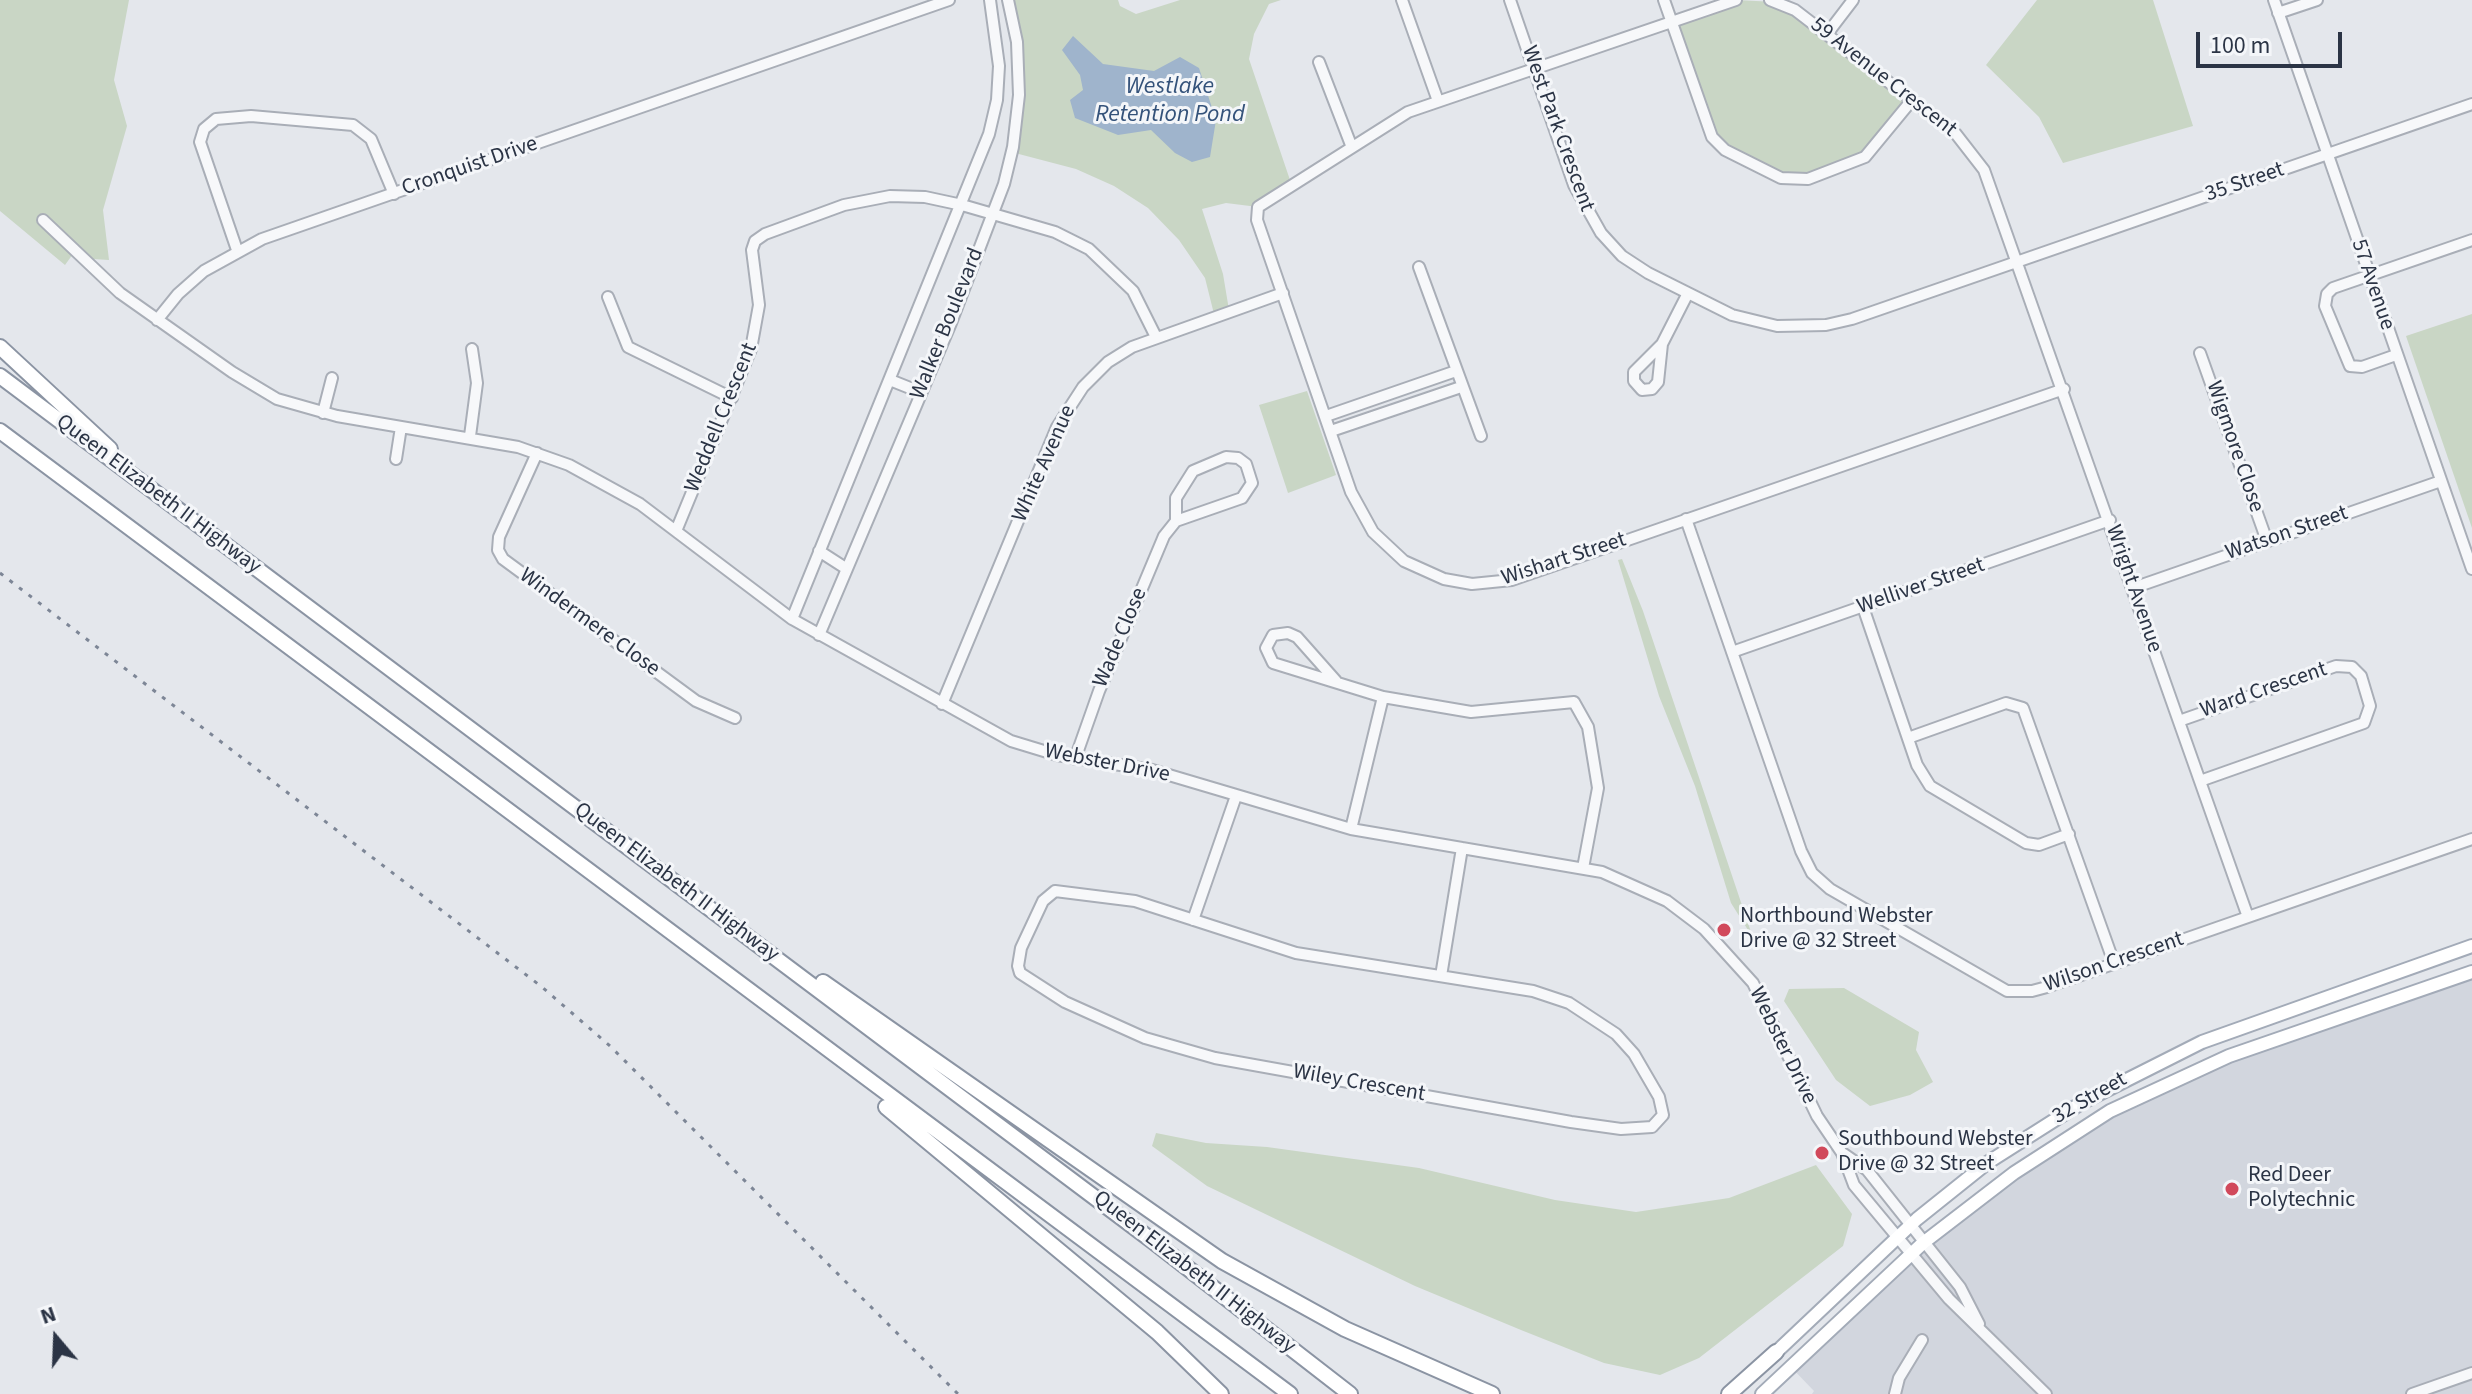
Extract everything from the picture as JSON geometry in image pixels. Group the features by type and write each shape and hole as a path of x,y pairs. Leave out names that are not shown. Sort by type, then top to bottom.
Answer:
{"highway":[{"path":"0,347 169,504"},
{"name":"Queen Elizabeth II Highway","path":"0,376 1154,1242 1350,1394"},
{"name":"Queen Elizabeth II Highway","path":"0,431 747,992 1290,1394"},
{"path":"699,900 772,944 1222,1261 1345,1329 1492,1394"},
{"path":"747,992 1147,1323 1221,1394"},
{"path":"1729,1394 1776,1352"},
{"path":"1453,1377 1508,1394"}],"main road":[{"name":"32 Street","path":"1738,1394 1776,1352 1895,1237 2019,1141 2160,1061 2245,1025 2472,946"},
{"name":"32 Street","path":"1762,1394 1923,1243 2064,1139 2150,1090 2258,1045 2437,985 2472,970"}],"street":[{"name":"Cronquist Drive","path":"157,320 191,282 237,250 949,0"},
{"name":"Walker Boulevard","path":"792,619 985,146 997,100 999,49 990,0"},
{"name":"Walker Boulevard","path":"819,635 993,214 1011,158 1018,108 1017,42 1008,0"},
{"path":"1402,0 1438,101 1736,0"},
{"name":"West Park Crescent","path":"1510,0 1588,216 1630,262 1688,293 1752,322 1810,327 1852,319 2019,261"},
{"path":"1664,0 1712,137 1725,150 1781,178 1808,179 1860,160 1874,149 1912,100"},
{"name":"59 Avenue Crescent","path":"1770,0 1795,10 1956,134 1977,159 1994,191 2019,261"},
{"path":"1827,34 1853,0"},
{"name":"57 Avenue","path":"2274,0 2472,569"},
{"path":"2278,13 2317,0"},
{"path":"1319,62 1351,145"},
{"name":"Wishart Street","path":"1438,101 1396,118 1351,145 1258,207 1257,220 1355,501 1373,532 1404,561 1444,579 1472,584 1512,580 2064,389"},
{"name":"35 Street","path":"2019,261 2472,104"},
{"path":"237,250 200,142 204,129 216,119 251,116 353,125 371,139 394,194"},
{"name":"Weddell Crescent","path":"676,531 756,333 759,297 752,250 758,238 871,199 913,195 962,205 1055,232 1100,257 1138,298 1156,337"},
{"path":"43,220 120,293 157,320"},
{"path":"2396,355 2362,367 2350,366 2325,306 2329,291 2472,240"},
{"name":"Wright Avenue","path":"2019,261 2248,917"},
{"path":"1419,267 1481,436"},
{"name":"White Avenue","path":"942,704 1065,412 1083,387 1108,362 1156,337 1283,293"},
{"path":"1662,344 1688,293"},
{"path":"608,297 628,347 732,398"},
{"name":"Webster Drive","path":"157,320 277,399 323,413 470,436 537,453 618,489 792,619 1011,741 1075,759 1152,770 1351,829 1583,868 1626,880 1667,901 1704,929 1753,983 1817,1116 1842,1153 1854,1185 1909,1255 2046,1394"},
{"path":"470,436 477,383 472,349"},
{"name":"Wigmore Close","path":"2200,353 2267,541"},
{"path":"1326,416 1456,371"},
{"path":"323,413 332,378"},
{"path":"890,380 920,392"},
{"path":"1331,431 1461,387"},
{"path":"396,459 401,427"},
{"name":"Windermere Close","path":"537,453 499,537 498,550 503,559 696,701 735,718"},
{"name":"Wade Close","path":"1075,759 1093,704 1158,548 1176,521 1176,498 1193,471 1226,457 1238,458 1246,464 1252,483 1242,498 1176,521"},
{"name":"Watson Street","path":"2133,588 2441,481"},
{"name":"Wilson Crescent","path":"1686,519 1804,858 1823,884 2007,991 2039,990 2472,839"},
{"name":"Welliver Street","path":"1732,652 2110,520"},
{"path":"819,551 847,569"},
{"path":"1863,607 1924,778 1944,797 2026,843 2039,845 2069,834"},
{"path":"1336,681 1297,637 1288,633 1273,635 1266,648 1273,663 1383,697 1471,712 1574,702 1588,727 1598,788 1583,868"},
{"name":"Ward Crescent","path":"2179,721 2336,666 2352,667 2361,676 2370,706 2364,723 2200,781"},
{"path":"1351,829 1383,697"},
{"path":"1908,738 2006,703 2019,705 2027,716 2114,963"},
{"path":"1193,920 1236,796"},
{"path":"1441,976 1462,848"},
{"name":"Wiley Crescent","path":"1055,891 1125,899 1193,920 1296,953 1533,991 1594,1017 1634,1054 1662,1106 1659,1122 1652,1127 1621,1129 1571,1122 1166,1046 1097,1019 1027,980 1018,966 1021,948 1043,901 1055,891"},
{"name":"Webster Drive","path":"1842,1153 1867,1170 1960,1287 1982,1331"},
{"path":"1895,1394 1899,1378 1922,1340"},
{"path":"2412,1394 2472,1373"}],"shaded area":[{"name":"Red Deer Polytechnic","path":"2472,972 2472,1394 1812,1394 1814,1391 1789,1365 1971,1205 2150,1090"}],"green space":[{"path":"0,0 129,0 114,80 127,126 103,210 109,260 93,259 78,247 65,265 0,211"},
{"path":"1010,0 1118,0 1120,6 1136,14 1180,0 1281,0 1269,4 1254,34 1249,59 1291,183 1258,207 1226,203 1202,209 1223,274 1229,310 1214,314 1205,278 1179,240 1148,208 1114,186 1076,169 1015,153 1023,98 1022,49"},
{"path":"1736,0 1776,2 1912,100 1860,160 1789,181 1719,145 1671,21"},
{"path":"2037,0 2153,0 2193,126 2063,163 2039,117 1986,65"},
{"path":"2472,314 2472,528 2406,336"},
{"path":"1307,391 1336,475 1288,493 1259,405"},
{"path":"1622,559 1643,611 1753,938 1731,903 1695,786 1659,696 1618,560"},
{"path":"1844,988 1919,1032 1916,1050 1933,1082 1910,1095 1870,1106 1836,1080 1784,1001 1789,989"},
{"path":"1156,1133 1206,1143 1267,1147 1419,1168 1555,1200 1636,1212 1729,1198 1816,1165 1852,1214 1843,1246 1699,1358 1660,1375 1604,1363 1415,1286 1207,1186 1152,1146"}],"water":[{"name":"Westlake Retention Pond","path":"1073,36 1103,64 1154,71 1180,57 1199,68 1216,120 1210,157 1192,162 1175,153 1151,130 1118,135 1075,118 1070,100 1083,90 1080,75 1062,50"}],"railway":[{"path":"0,573 542,987 610,1046 958,1394"}],"place":[{"name":"Northbound Webster Drive @ 32 Street","path":"1724,930"},
{"name":"Southbound Webster Drive @ 32 Street","path":"1822,1153"},
{"name":"Red Deer Polytechnic","path":"2232,1189"}]}
